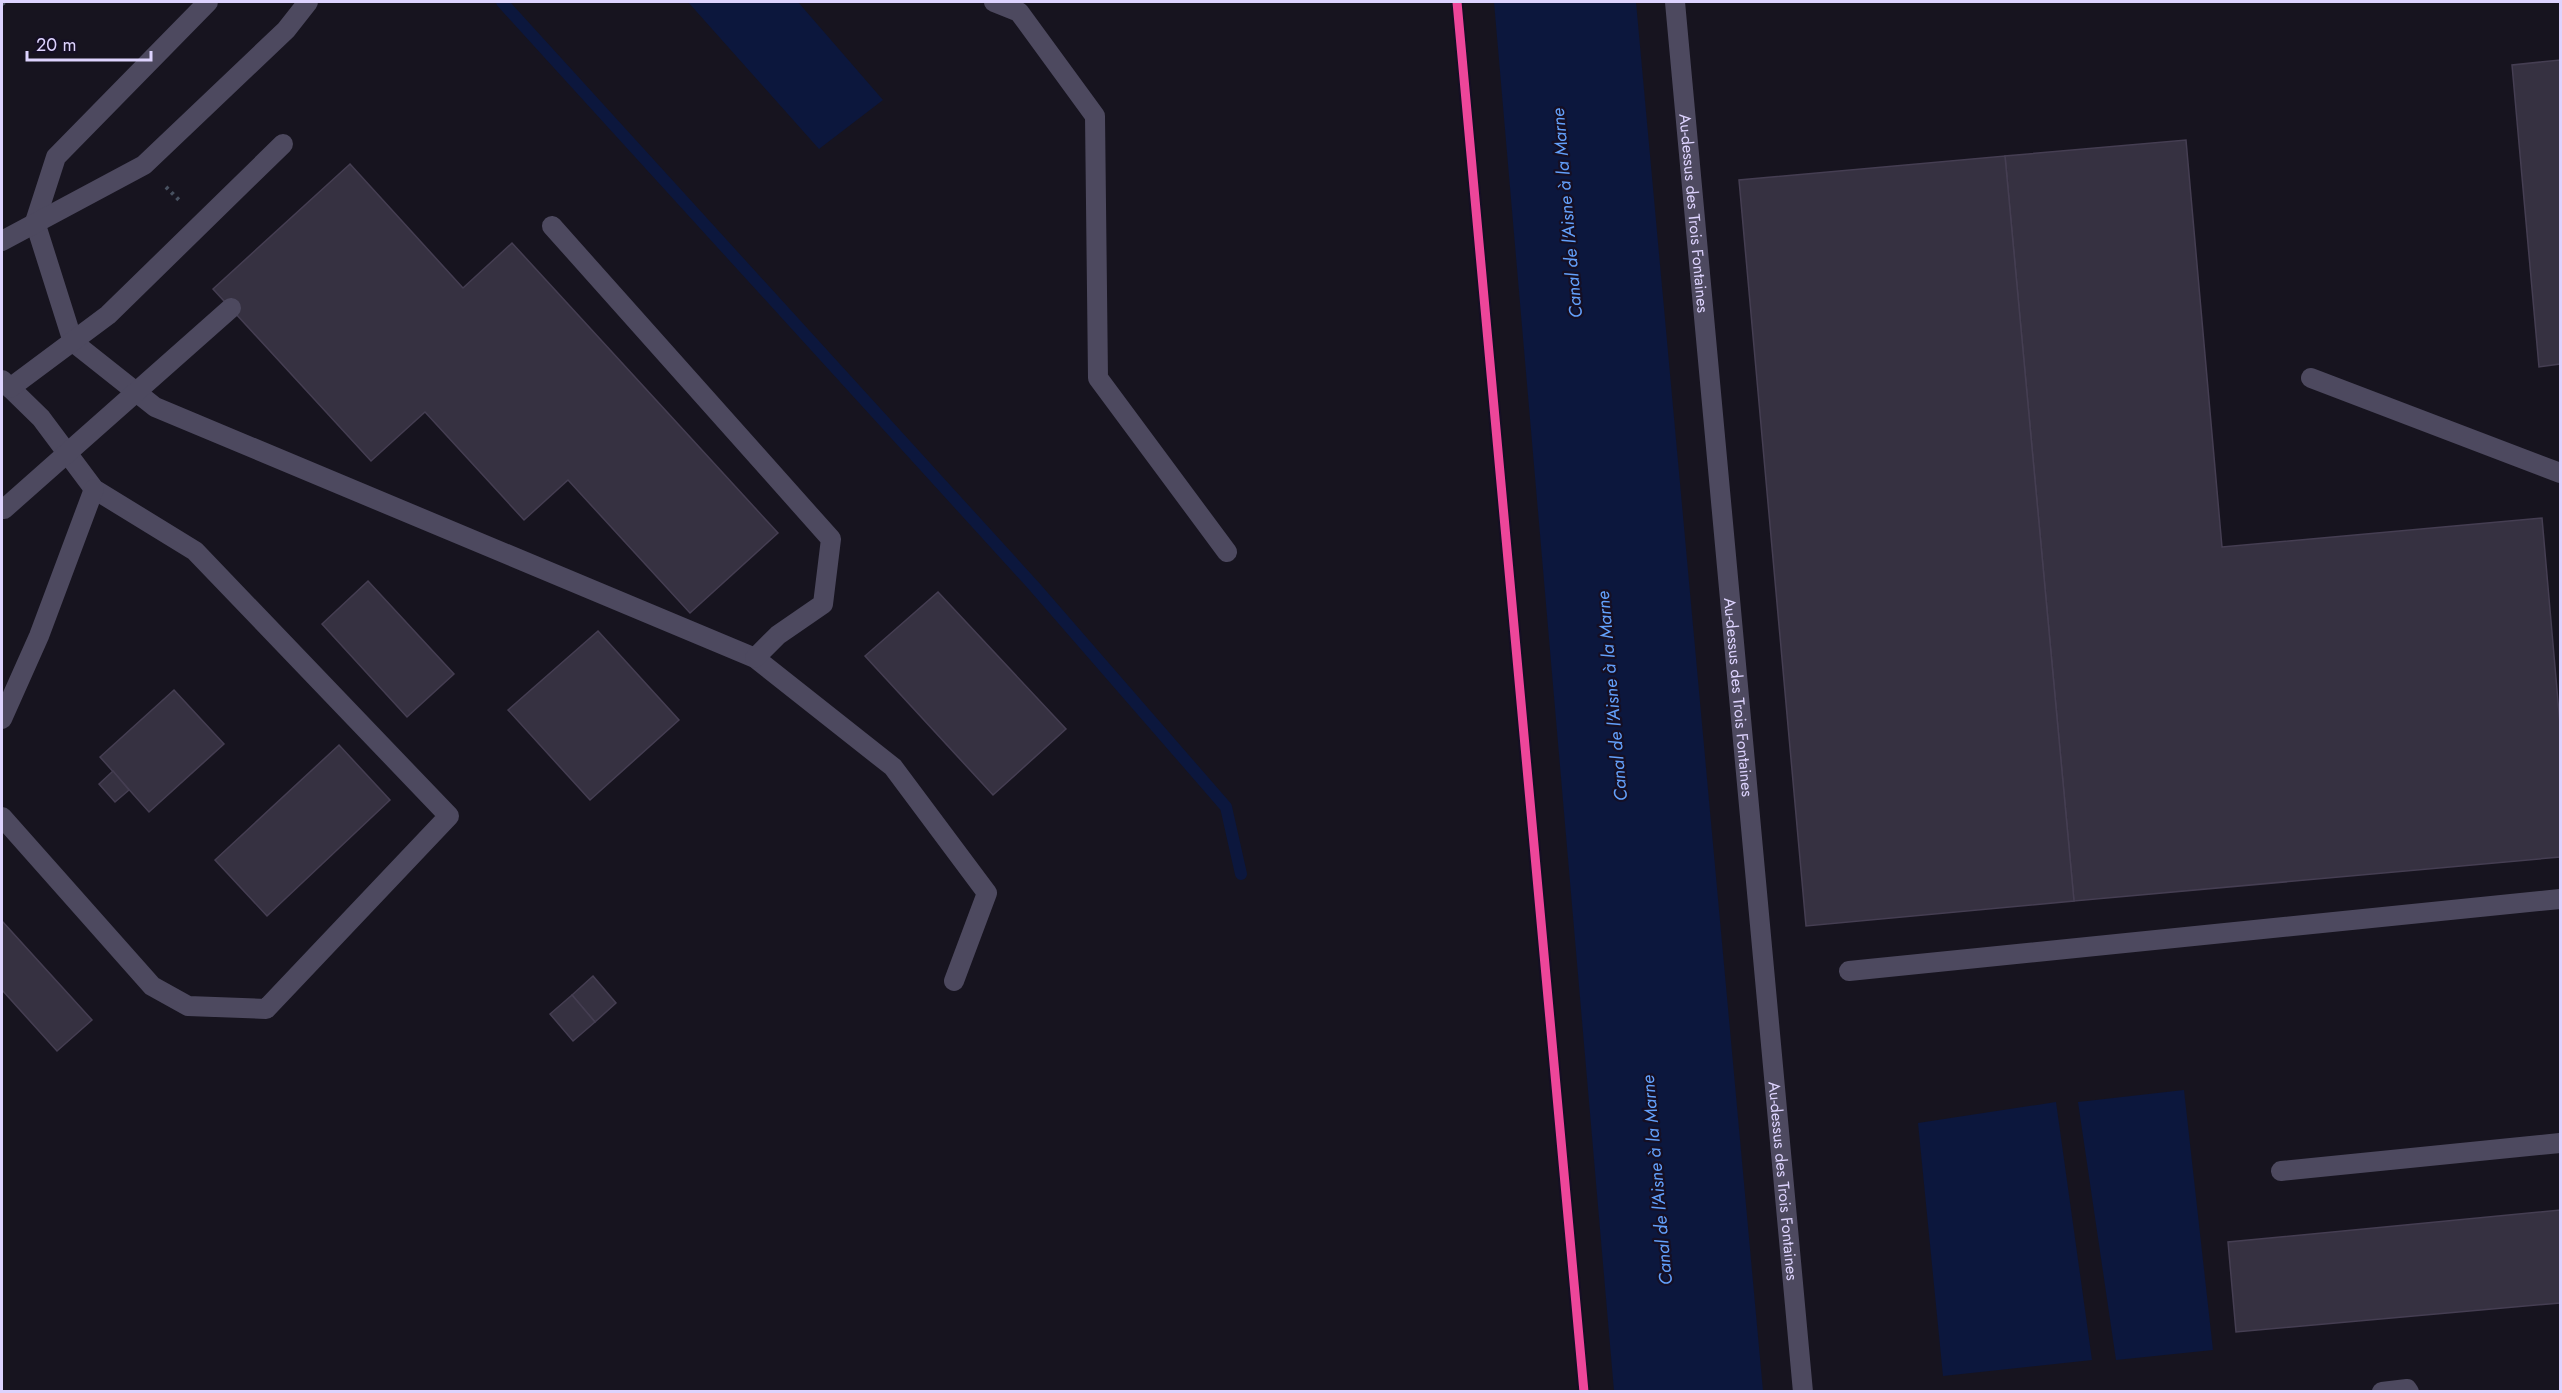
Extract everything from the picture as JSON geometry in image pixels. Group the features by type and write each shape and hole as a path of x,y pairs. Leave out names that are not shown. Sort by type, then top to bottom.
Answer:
{"lane":[{"path":"208,2 56,157 35,222 73,342 155,407 755,658 893,767 987,893 954,981"},
{"path":"2,242 35,222 144,165 286,30 308,2"},
{"path":"994,2 1019,12 1095,116 1098,378 1227,552"},
{"name":"Au-dessus des Trois Fontaines","path":"1675,2 1803,1392"},
{"path":"2,817 152,986 188,1006 267,1009 449,816 195,551 94,489 41,418 6,384 73,342 108,315 283,144"},
{"path":"552,226 831,539 823,604 778,635 755,658"},
{"path":"3,510 231,308"},
{"path":"2311,378 2560,473"},
{"path":"2,719 39,636 94,489"},
{"path":"1849,971 2560,898"},
{"path":"2281,1171 2560,1143"},
{"path":"2382,1392 2407,1389 2409,1392"}],"water":[{"path":"688,2 798,2 883,100 819,149"},
{"name":"Canal de l'Aisne à la Marne","path":"1494,2 1636,2 1763,1391 1614,1391"},
{"path":"2184,1090 2213,1350 2116,1360 2078,1102"},
{"path":"2056,1102 2092,1360 1943,1376 1918,1123"}],"building":[{"path":"2560,60 2560,364 2539,367 2512,65"},
{"path":"2186,140 2222,547 2542,518 2560,724 2560,857 2074,901 2005,156"},
{"path":"2005,156 2074,901 1806,926 1739,180"},
{"path":"350,164 463,288 512,243 778,533 690,613 568,480 524,520 425,412 371,461 213,289"},
{"path":"368,581 454,674 407,717 322,624"},
{"path":"938,592 1066,729 993,795 865,656"},
{"path":"598,631 679,720 590,800 508,710"},
{"path":"174,690 224,744 149,812 100,757"},
{"path":"339,745 390,800 267,916 215,860"},
{"path":"113,771 129,790 115,802 99,784"},
{"path":"2,921 92,1020 57,1051 2,990"},
{"path":"593,976 616,1003 595,1022 572,995"},
{"path":"572,995 595,1022 573,1041 550,1014"},
{"path":"2560,1210 2560,1303 2236,1332 2228,1242"}],"waterway":[{"path":"502,2 1033,585 1226,807 1241,874"}],"cycle path":[{"path":"1457,2 1584,1392"}]}
